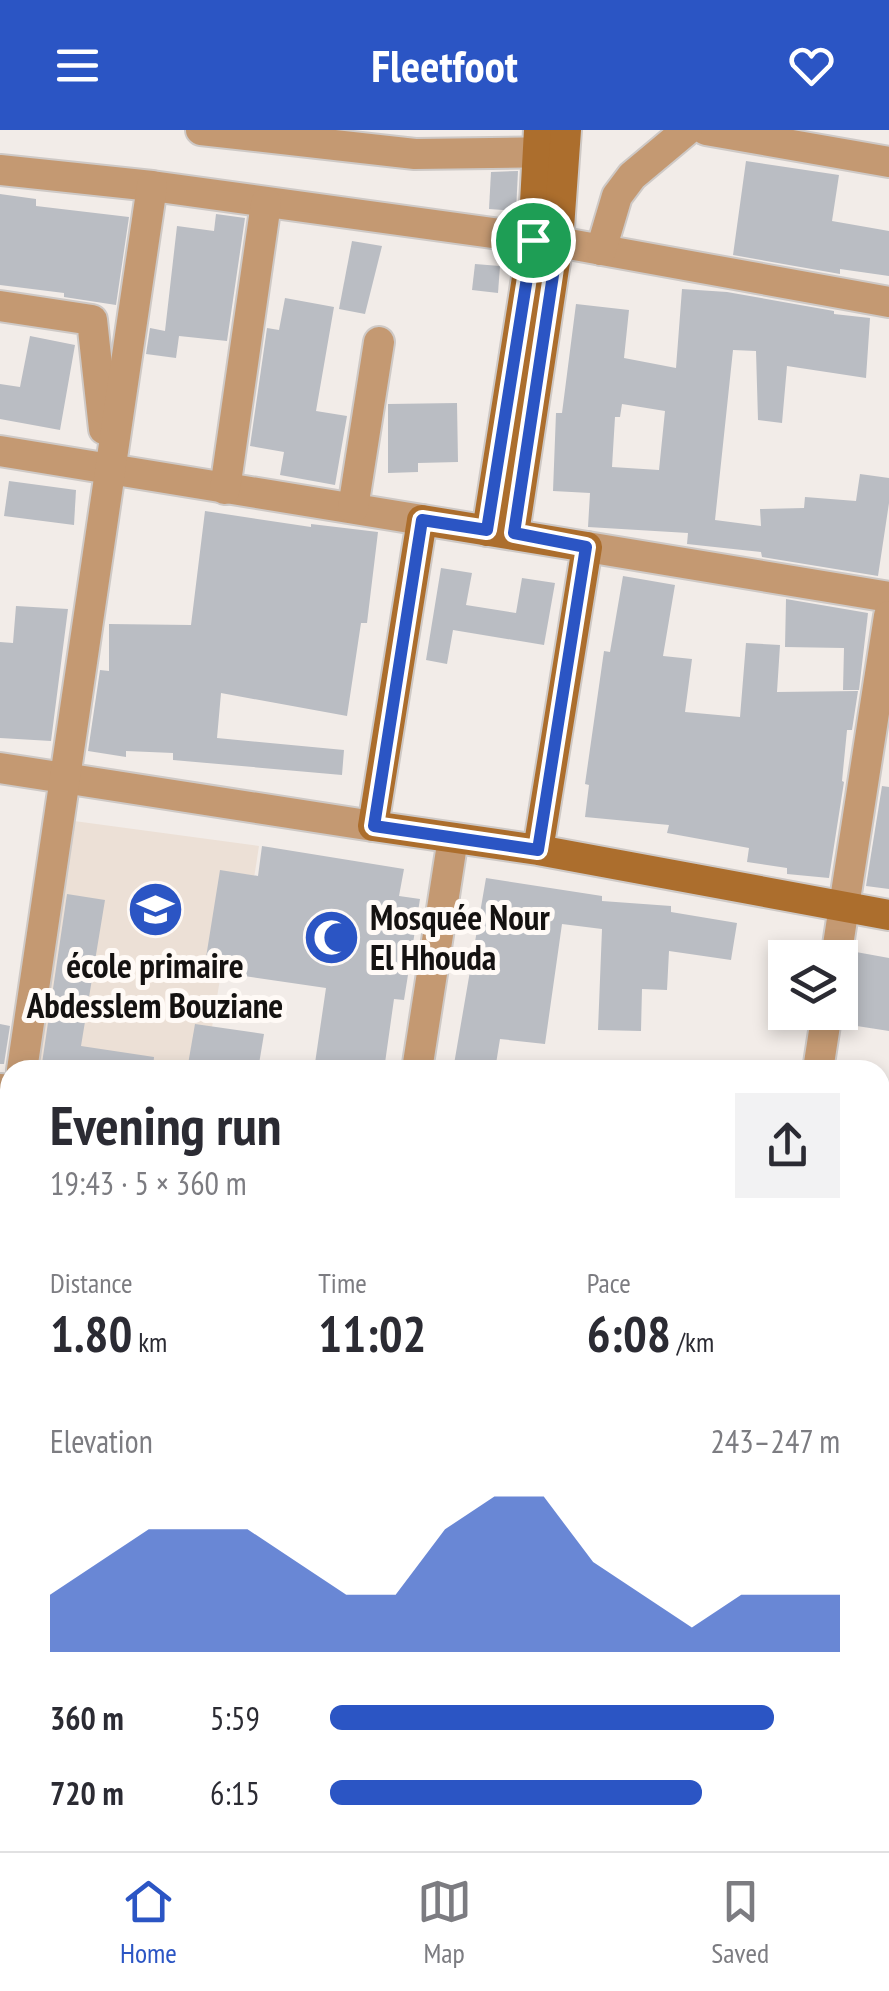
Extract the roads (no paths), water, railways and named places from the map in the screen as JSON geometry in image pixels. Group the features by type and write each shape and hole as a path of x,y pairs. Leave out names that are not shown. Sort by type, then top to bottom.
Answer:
{"main road":[{"path":"500,532 545,241 552,141"},
{"path":"538,850 586,547 422,520 374,826 538,850 889,914"}],"street":[{"path":"201,130 408,142 552,141"},
{"path":"600,250 618,196 632,176 688,130"},
{"path":"706,130 889,162"},
{"path":"0,170 152,186 545,241 889,302"},
{"path":"23,1060 152,186"},
{"path":"224,489 266,203"},
{"path":"0,306 92,320 109,470"},
{"path":"353,508 379,342"},
{"path":"0,451 422,520"},
{"path":"586,547 889,598"},
{"path":"839,940 889,616"},
{"path":"0,768 374,826"},
{"path":"419,1060 453,838"},
{"path":"820,1060 824,1030"}],"place":[{"name":"école primaire Abdesslem Bouziane","path":"155,909"},
{"name":"Mosquée Nour El Hhouda","path":"331,937"}]}
